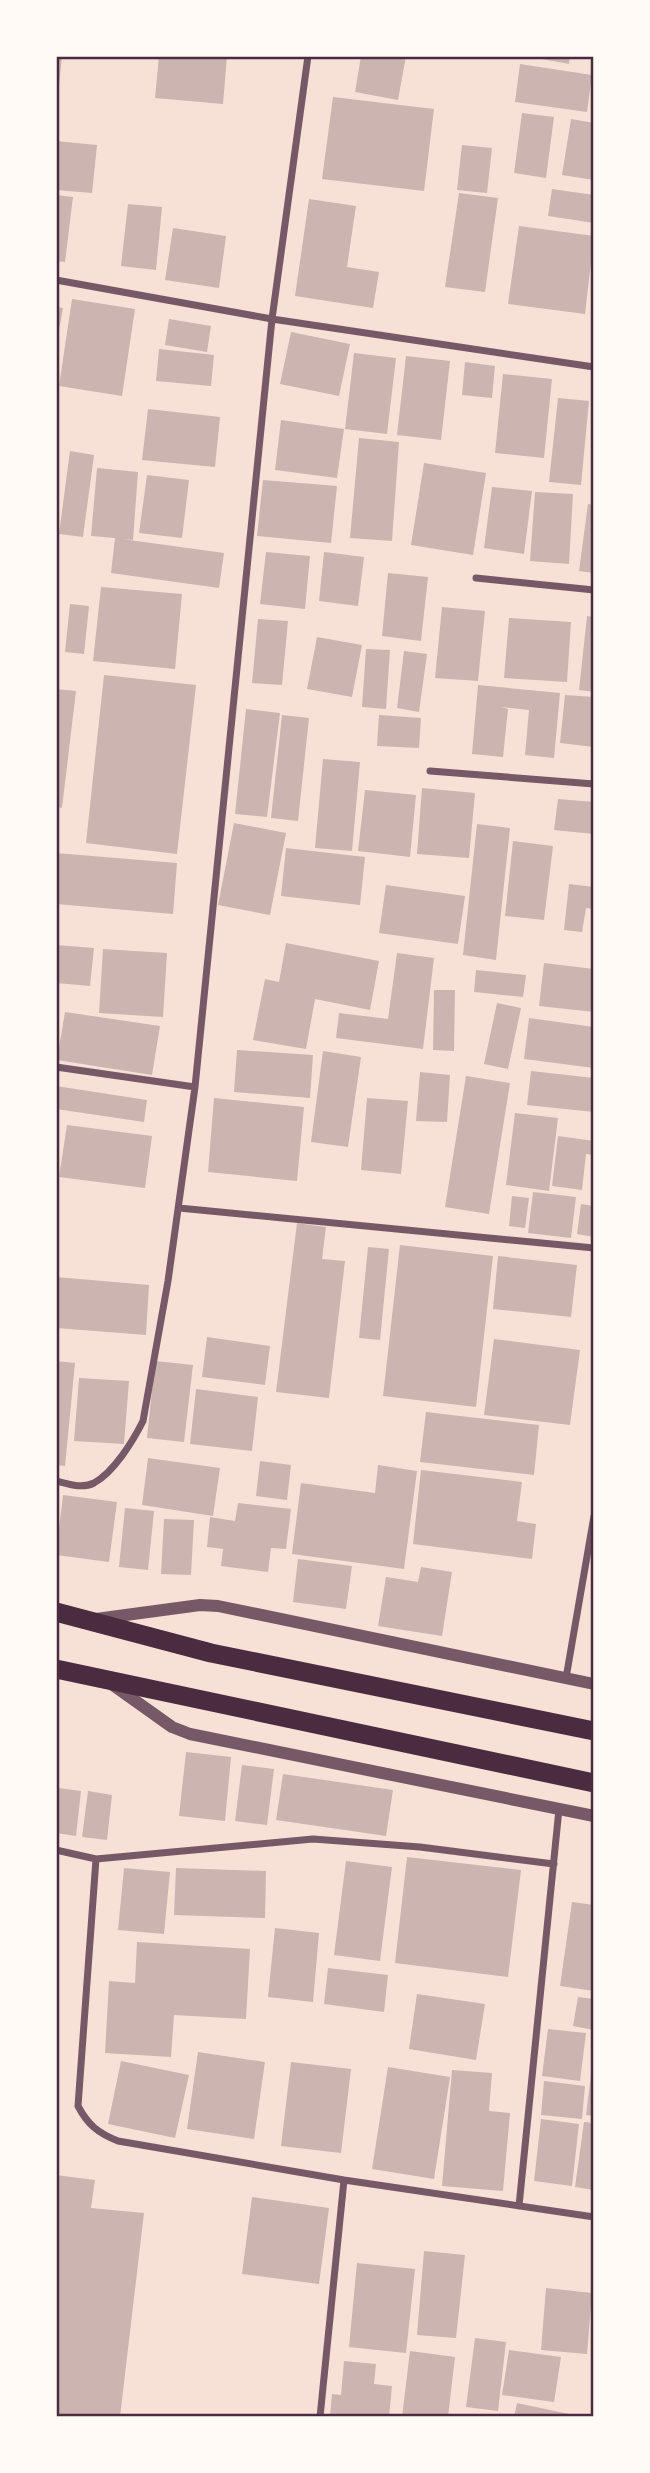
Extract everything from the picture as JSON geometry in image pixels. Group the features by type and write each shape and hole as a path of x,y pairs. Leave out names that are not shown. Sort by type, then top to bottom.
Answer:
{"highway":[{"path":"56,1612 211,1653 594,1731"},
{"path":"56,1669 594,1783"}],"street":[{"path":"56,1481 79,1486 94,1483 126,1449 143,1421 179,1208 195,1087 272,319 308,56"},
{"path":"56,281 272,319 594,367"},
{"path":"476,578 594,590"},
{"path":"430,771 594,784"},
{"path":"56,1066 195,1087"},
{"path":"179,1208 594,1248"},
{"path":"566,1678 594,1516"},
{"path":"90,1619 201,1605 218,1606 594,1684"},
{"path":"109,1682 172,1727 190,1734 594,1816"},
{"path":"519,2206 559,1809"},
{"path":"56,1850 96,1859 313,1839 420,1847 554,1864"},
{"path":"96,1859 78,2106 88,2124 118,2141 344,2180 594,2217"},
{"path":"320,2417 344,2180"}],"building":[{"path":"56,56 62,56 59,86 56,85"},
{"path":"159,56 227,56 223,104 155,98"},
{"path":"361,56 406,56 398,100 355,92"},
{"path":"526,56 570,56 569,64"},
{"path":"520,64 592,75 587,112 515,102"},
{"path":"333,97 434,109 424,191 322,179"},
{"path":"522,113 554,117 546,178 514,173"},
{"path":"571,119 594,123 594,180 562,175"},
{"path":"56,141 97,145 92,193 56,190"},
{"path":"462,145 492,148 487,193 457,190"},
{"path":"552,189 594,195 594,223 548,216"},
{"path":"459,193 498,198 485,292 445,287"},
{"path":"56,195 73,197 65,262 56,261"},
{"path":"309,199 356,206 347,267 379,272 373,308 295,296"},
{"path":"128,204 162,207 156,270 121,266"},
{"path":"519,226 594,236 585,314 508,304"},
{"path":"173,228 226,236 219,288 165,280"},
{"path":"72,299 135,309 122,396 59,386"},
{"path":"56,307 63,308 57,341 56,341"},
{"path":"169,319 211,326 207,352 165,345"},
{"path":"291,332 350,344 339,396 280,384"},
{"path":"159,349 214,355 211,386 156,381"},
{"path":"354,353 396,358 387,434 345,429"},
{"path":"406,356 450,361 441,440 397,435"},
{"path":"465,362 495,366 492,398 462,395"},
{"path":"503,374 552,379 544,458 495,453"},
{"path":"558,398 589,401 581,485 549,482"},
{"path":"148,409 220,417 215,467 142,460"},
{"path":"281,420 344,429 337,478 275,470"},
{"path":"359,438 399,442 392,541 350,538"},
{"path":"70,451 94,455 83,537 59,534"},
{"path":"424,463 486,473 473,555 411,545"},
{"path":"97,468 138,472 133,540 122,539 224,553 219,588 111,573 115,538 91,536"},
{"path":"147,475 189,480 182,538 139,533"},
{"path":"263,480 337,486 331,543 257,536"},
{"path":"492,487 532,491 524,554 484,548"},
{"path":"535,492 573,494 569,564 530,561"},
{"path":"588,504 594,505 594,573 579,571"},
{"path":"266,552 310,556 305,609 260,604"},
{"path":"324,552 364,557 358,606 319,601"},
{"path":"388,573 428,577 421,641 382,636"},
{"path":"101,587 182,594 175,669 93,661"},
{"path":"70,604 89,606 84,654 65,652"},
{"path":"442,607 485,611 478,681 435,678"},
{"path":"587,616 594,617 594,692 579,690"},
{"path":"509,618 571,622 567,682 504,678"},
{"path":"258,619 288,621 282,685 252,683"},
{"path":"317,637 362,645 352,697 307,689"},
{"path":"366,649 390,650 386,709 362,707"},
{"path":"404,651 427,654 419,712 397,708"},
{"path":"104,675 196,685 177,854 86,843"},
{"path":"478,685 560,693 554,758 525,755 529,710 501,707 508,709 503,757 472,754"},
{"path":"56,689 76,691 62,808 56,807"},
{"path":"565,695 594,697 594,747 560,743"},
{"path":"246,709 280,713 267,817 235,814"},
{"path":"282,715 309,718 298,821 271,818"},
{"path":"379,715 421,718 419,748 377,746"},
{"path":"323,759 360,762 352,851 315,848"},
{"path":"422,788 475,793 469,858 417,854"},
{"path":"365,790 416,795 410,857 358,851"},
{"path":"558,799 594,802 594,834 554,830"},
{"path":"234,823 286,833 270,915 218,905"},
{"path":"477,824 510,828 496,960 463,955"},
{"path":"513,841 553,846 544,920 505,916"},
{"path":"286,848 365,857 360,905 281,896"},
{"path":"56,853 177,863 173,914 56,904"},
{"path":"569,884 594,887 594,909 586,908 582,932 564,930"},
{"path":"386,885 465,896 458,944 379,933"},
{"path":"286,943 379,961 370,1010 315,999 306,1049 253,1040 265,979 279,982"},
{"path":"56,945 94,948 90,986 56,983"},
{"path":"103,949 167,953 163,1017 99,1013"},
{"path":"397,953 434,958 423,1049 336,1038 339,1013 388,1019"},
{"path":"544,963 594,969 594,1012 539,1006"},
{"path":"476,970 526,975 523,997 474,992"},
{"path":"434,990 455,990 454,1051 433,1050"},
{"path":"497,1003 521,1008 508,1069 484,1064"},
{"path":"65,1012 160,1026 152,1075 57,1060"},
{"path":"529,1018 594,1027 594,1068 524,1059"},
{"path":"237,1050 313,1055 310,1098 234,1092"},
{"path":"323,1051 361,1057 348,1147 311,1142"},
{"path":"531,1071 594,1078 594,1112 527,1105"},
{"path":"420,1072 450,1075 447,1122 416,1121"},
{"path":"466,1076 510,1083 489,1214 445,1207"},
{"path":"56,1086 147,1100 144,1122 56,1109"},
{"path":"214,1098 304,1107 297,1181 208,1172"},
{"path":"367,1098 408,1101 401,1174 361,1170"},
{"path":"515,1113 558,1118 549,1191 506,1185"},
{"path":"67,1125 152,1136 145,1188 59,1177"},
{"path":"558,1136 594,1141 594,1155 586,1154 582,1190 552,1186"},
{"path":"533,1192 576,1197 571,1238 528,1233"},
{"path":"512,1196 529,1198 525,1228 509,1226"},
{"path":"581,1204 594,1206 594,1237 577,1234"},
{"path":"297,1223 326,1227 322,1259 345,1261 329,1398 276,1392"},
{"path":"400,1245 493,1256 476,1407 383,1396"},
{"path":"368,1247 389,1249 380,1340 359,1338"},
{"path":"498,1256 577,1265 571,1317 493,1309"},
{"path":"56,1277 149,1285 146,1335 56,1328"},
{"path":"207,1337 270,1346 265,1385 202,1377"},
{"path":"494,1339 580,1350 570,1425 484,1415"},
{"path":"56,1361 75,1363 65,1466 56,1465"},
{"path":"155,1361 193,1365 184,1442 147,1438"},
{"path":"79,1378 129,1381 124,1444 74,1441"},
{"path":"196,1389 258,1397 252,1451 190,1444"},
{"path":"426,1412 539,1425 534,1475 420,1462"},
{"path":"148,1458 220,1468 213,1516 142,1505"},
{"path":"260,1461 291,1465 287,1500 256,1496"},
{"path":"378,1465 417,1471 404,1569 292,1554 301,1483 375,1493"},
{"path":"421,1470 522,1482 517,1521 536,1524 532,1559 413,1544"},
{"path":"63,1495 117,1502 109,1562 56,1555"},
{"path":"238,1503 291,1509 286,1549 271,1548 268,1572 221,1566 223,1549 207,1547 210,1517 235,1521"},
{"path":"125,1508 154,1511 148,1570 119,1567"},
{"path":"164,1519 194,1520 191,1575 161,1574"},
{"path":"298,1559 352,1566 346,1609 293,1602"},
{"path":"421,1567 452,1572 442,1636 378,1626 386,1577 418,1582"},
{"path":"186,1752 231,1757 225,1821 179,1816"},
{"path":"242,1765 274,1769 267,1825 235,1821"},
{"path":"283,1774 393,1790 386,1836 276,1820"},
{"path":"58,1788 81,1791 76,1836 56,1833"},
{"path":"88,1791 112,1795 107,1840 82,1837"},
{"path":"407,1857 521,1870 508,1977 395,1963"},
{"path":"346,1861 392,1867 380,1961 334,1955"},
{"path":"124,1868 170,1872 164,1934 118,1930"},
{"path":"176,1868 266,1871 265,1918 174,1915"},
{"path":"572,1902 594,1905 594,1991 560,1986"},
{"path":"275,1928 319,1933 313,2002 268,1997"},
{"path":"137,1942 250,1949 246,2019 174,2015 171,2057 105,2053 109,1981 135,1983"},
{"path":"328,1968 388,1975 384,2012 324,2004"},
{"path":"417,1994 485,2004 476,2060 409,2049"},
{"path":"578,1997 594,1999 594,2030 573,2026"},
{"path":"548,2029 586,2033 580,2081 542,2076"},
{"path":"198,2052 265,2062 254,2139 187,2129"},
{"path":"121,2061 189,2075 175,2138 108,2124"},
{"path":"291,2062 351,2069 341,2153 281,2146"},
{"path":"388,2067 450,2077 434,2179 372,2169"},
{"path":"452,2070 492,2073 489,2111 510,2113 503,2191 442,2186"},
{"path":"591,2075 594,2075 594,2116 586,2115"},
{"path":"544,2081 585,2086 582,2119 541,2115"},
{"path":"541,2119 579,2124 572,2186 534,2181"},
{"path":"584,2122 594,2123 594,2190 575,2187"},
{"path":"56,2175 95,2180 91,2208 144,2213 120,2417 56,2417"},
{"path":"252,2197 329,2208 319,2284 242,2274"},
{"path":"424,2251 465,2255 456,2338 417,2335"},
{"path":"357,2263 415,2269 406,2353 349,2347"},
{"path":"546,2288 592,2293 587,2354 541,2350"},
{"path":"475,2338 506,2342 498,2411 466,2407"},
{"path":"509,2350 561,2357 554,2402 502,2395"},
{"path":"410,2351 455,2357 448,2417 402,2417"},
{"path":"344,2361 376,2364 374,2384 392,2386 389,2417 330,2417 332,2394 341,2395"},
{"path":"517,2403 569,2414 569,2417 514,2417"}]}
